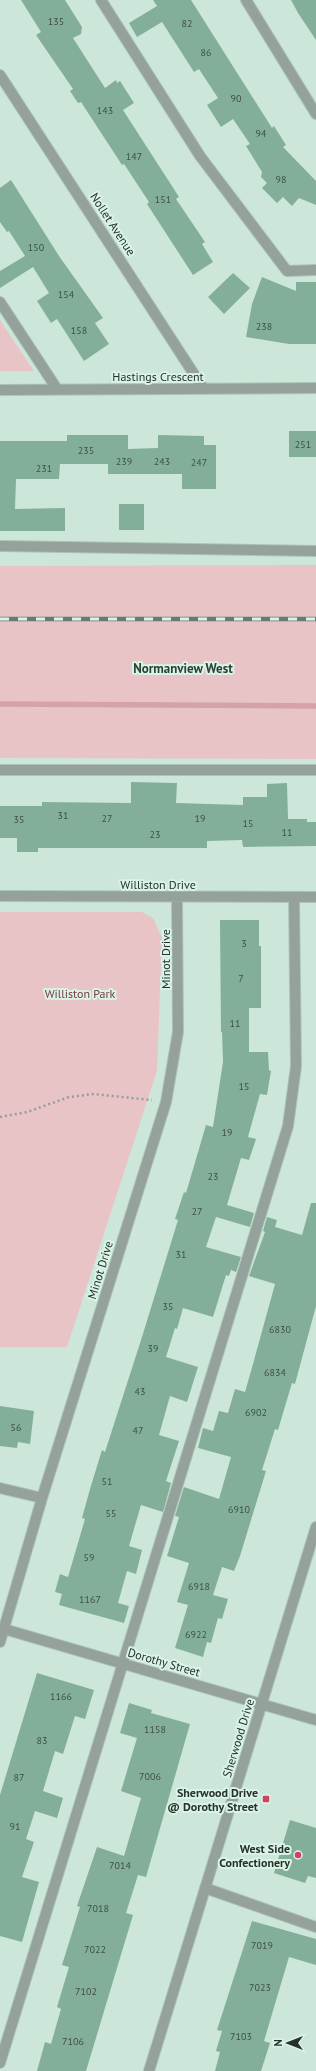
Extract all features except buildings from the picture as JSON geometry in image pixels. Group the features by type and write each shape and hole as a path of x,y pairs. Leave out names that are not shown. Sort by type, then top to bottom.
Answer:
{"street":[{"path":"101,0 200,156 286,270 316,270"},
{"path":"246,0 316,114"},
{"name":"Nollet Avenue","path":"0,75 203,388"},
{"path":"0,302 57,389"},
{"name":"Hastings Crescent","path":"0,390 316,388"},
{"path":"0,546 316,552"},
{"path":"0,770 316,770"},
{"name":"Williston Drive","path":"0,896 178,898 316,897"},
{"path":"0,2063 288,1126 296,1066 294,897"},
{"name":"Minot Drive","path":"0,1642 42,1498 166,1102 178,1032 178,898"},
{"path":"0,1488 42,1498"},
{"name":"Sherwood Drive","path":"149,2071 316,1527"},
{"name":"Dorothy Street","path":"4,1629 316,1720"},
{"path":"205,1888 316,1927"}],"path":[{"path":"0,1117 26,1112 69,1097 93,1094 166,1102"}],"green space":[{"path":"0,320 34,371 0,371"},
{"path":"316,565 316,759 0,758 0,566"},
{"name":"Williston Park","path":"0,912 142,912 153,918 162,938 157,1071 67,1347 0,1347"}],"waterway":[{"path":"0,704 316,706"}],"railway":[{"path":"0,619 316,619"}],"place":[{"name":"Sherwood Drive @ Dorothy Street","path":"266,1799"},
{"name":"West Side Confectionery","path":"298,1855"}],"district":[{"name":"Normanview West","path":"183,668"}]}
